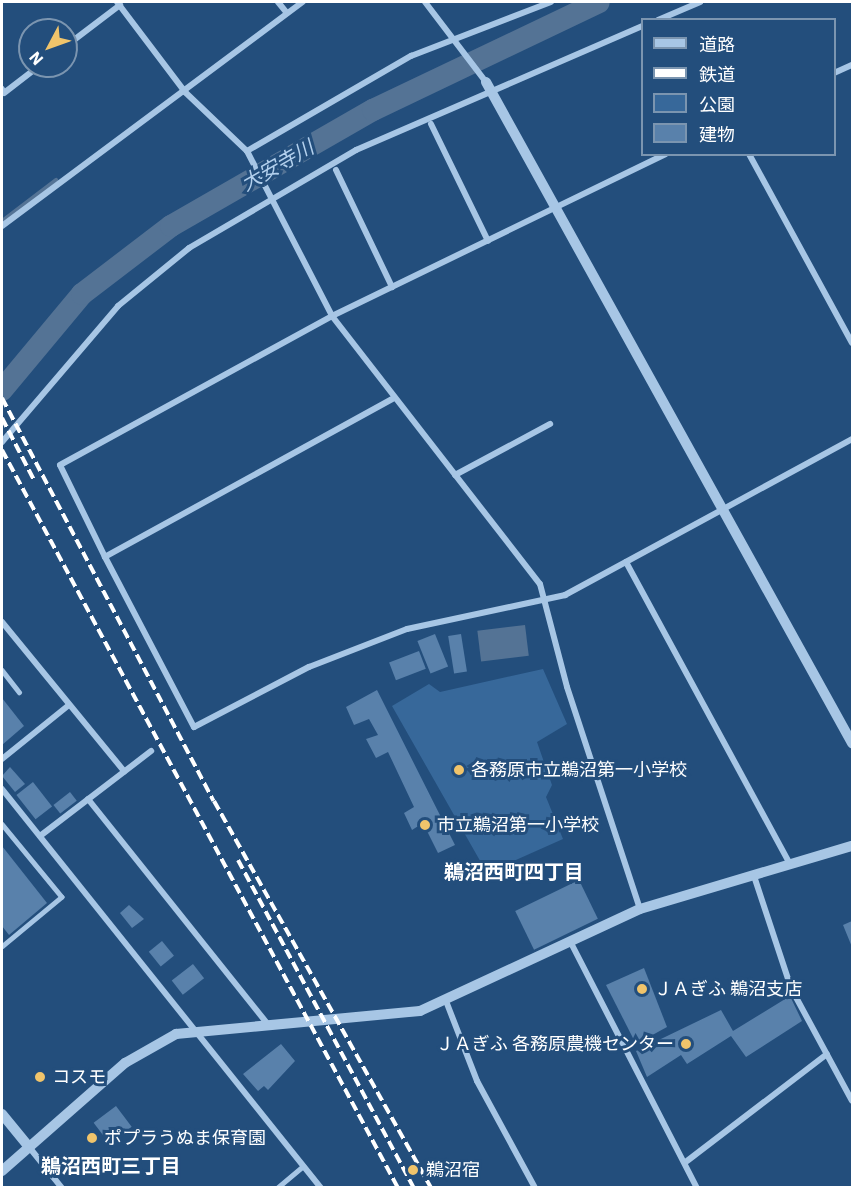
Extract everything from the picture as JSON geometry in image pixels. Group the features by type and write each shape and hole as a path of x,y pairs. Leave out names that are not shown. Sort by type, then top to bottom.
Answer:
{"street":[{"path":"278,2 287,13"},
{"path":"2,226 303,2"},
{"path":"424,2 459,42 489,86 852,743"},
{"path":"248,152 411,56 459,42 551,2"},
{"path":"663,18 700,2"},
{"path":"78,36 118,3 185,92 248,152 332,316 540,584 547,602 567,687 640,909"},
{"path":"2,442 118,306 189,248 356,150 489,86 641,26"},
{"path":"836,72 852,65"},
{"path":"2,92 22,78"},
{"path":"431,124 488,241"},
{"path":"662,156 332,316 60,465 194,728 309,667 407,629 547,602 626,562 852,439"},
{"path":"750,156 852,343"},
{"path":"336,170 392,287"},
{"path":"105,557 394,398"},
{"path":"454,475 550,424"},
{"path":"626,562 790,864"},
{"path":"2,622 124,771"},
{"path":"2,759 69,705"},
{"path":"40,836 150,751"},
{"path":"2,789 321,1188"},
{"path":"88,799 267,1023"},
{"path":"2,1171 125,1062 158,1042 195,1029 388,1016 446,1001 640,909 852,846"},
{"path":"753,876 791,988 852,1101"},
{"path":"570,941 687,1161 697,1188"},
{"path":"446,1001 477,1081 536,1188"},
{"path":"687,1161 827,1054"},
{"path":"2,1114 62,1188"}],"lane":[{"path":"2,670 19,692"},
{"path":"2,824 62,897 3,946"},
{"path":"277,1188 303,1166"}],"green space":[{"path":"543,669 567,724 537,742 552,785 546,797 563,839 487,873 392,706 429,684 440,692"}],"shaded area":[{"path":"525,625 529,656 481,662 477,631"}],"building":[{"path":"435,634 448,666 430,674 417,641"},
{"path":"461,634 467,672 454,674 448,636"},
{"path":"419,651 426,669 396,680 389,662"},
{"path":"377,690 455,845 438,853 423,823 412,830 404,813 414,807 388,752 376,758 366,739 378,735 369,719 354,725 346,707"},
{"path":"2,698 24,726 2,745"},
{"path":"10,767 25,784 15,792 2,776"},
{"path":"33,782 52,806 36,819 16,795"},
{"path":"70,792 77,801 60,814 53,805"},
{"path":"2,846 47,903 9,935 2,926"},
{"path":"579,880 598,919 534,950 515,911"},
{"path":"129,905 144,919 132,928 120,913"},
{"path":"852,921 852,947 843,925"},
{"path":"162,941 174,956 161,966 149,952"},
{"path":"193,964 204,978 183,995 172,981"},
{"name":"ＪＡぎふ 各務原農機センター","path":"644,968 667,1027 636,1044 606,985"},
{"name":"ＪＡぎふ 各務原農機センター","path":"790,996 802,1021 746,1057 731,1036 687,1064 681,1055 647,1077 636,1051 721,1010 733,1031"},
{"path":"281,1044 295,1061 268,1090 264,1086 258,1091 243,1074"},
{"path":"116,1106 132,1127 109,1144 94,1123"}],"waterway":[{"name":"大安寺川","path":"2,390 82,294 171,226 373,110 599,2"},
{"path":"2,221 56,180"}],"railway":[{"path":"2,398 214,801 431,1188"},
{"path":"2,418 35,482"},
{"path":"2,450 398,1188"},
{"path":"238,860 414,1188"}],"place":[{"name":"各務原市立鵜沼第一小学校","path":"459,770"},
{"name":"市立鵜沼第一小学校","path":"425,825"},
{"name":"ＪＡぎふ 鵜沼支店","path":"642,989"},
{"name":"ＪＡぎふ 各務原農機センター","path":"686,1044"},
{"name":"コスモ","path":"40,1077"},
{"name":"ポプラうぬま保育園","path":"92,1138"},
{"name":"鵜沼宿","path":"413,1170"}],"district":[{"name":"鵜沼西町四丁目","path":"514,871"},
{"name":"鵜沼西町三丁目","path":"111,1165"}]}
